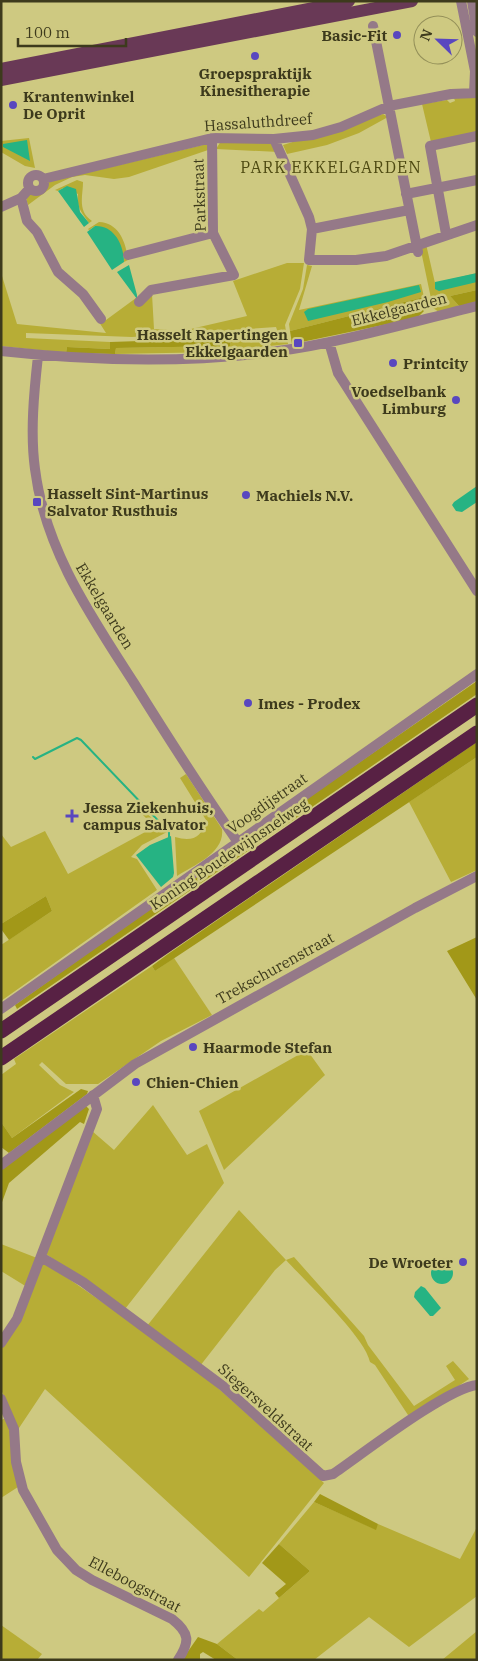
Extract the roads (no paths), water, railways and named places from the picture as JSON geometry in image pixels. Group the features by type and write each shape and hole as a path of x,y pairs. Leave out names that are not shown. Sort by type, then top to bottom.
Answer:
{"highway":[{"name":"Koning Boudewijnsnelweg","path":"1,1031 477,705"},
{"path":"1,1058 477,733"}],"main road":[{"path":"1,69 349,1"},
{"path":"1,80 412,1"}],"street":[{"name":"Hassaluthdreef","path":"21,198 30,189 28,182 31,176 36,175 43,179 212,138 274,140 313,135 341,127 389,106 451,94 476,93 475,71 461,1"},
{"path":"472,1 477,32"},
{"path":"372,26 417,248"},
{"path":"446,234 430,146 477,136"},
{"name":"Parkstraat","path":"139,302 151,290 234,275 213,233 212,138"},
{"path":"274,140 298,192 312,229 309,260 356,260 386,256 417,248 446,234 477,225"},
{"path":"406,194 477,180"},
{"path":"1,207 21,198 27,221 37,232 58,272 83,294 101,319"},
{"path":"312,229 409,210"},
{"path":"128,256 213,233"},
{"name":"Ekkelgaarden","path":"1,351 38,356 149,360 198,358 290,349 329,342 477,306"},
{"path":"329,342 338,374 477,592"},
{"name":"Ekkelgaarden","path":"38,356 34,420 35,469 54,546 86,608 200,787 237,841"},
{"name":"Voogdijstraat","path":"1,1009 237,841 477,674"},
{"name":"Trekschurenstraat","path":"3,1161 135,1064 455,886 477,876"},
{"path":"1,1343 17,1319 97,1109 93,1096"},
{"name":"Siegersveldstraat","path":"41,1257 82,1282 223,1386 323,1476 333,1474 428,1409 466,1388 477,1385"},
{"name":"Elleboogstraat","path":"1,1399 14,1429 16,1462 23,1490 56,1550 76,1570 92,1580 180,1624 186,1634 186,1647 178,1660"}],"waterway":[{"path":"33,757 35,759 77,738 81,740 169,832 169,837"}],"place":[{"name":"Basic-Fit","path":"397,35"},
{"name":"Groepspraktijk Kinesitherapie","path":"255,56"},
{"name":"Krantenwinkel De Oprit","path":"13,105"},
{"name":"Hasselt Rapertingen Ekkelgaarden","path":"298,343"},
{"name":"Printcity","path":"393,363"},
{"name":"Voedselbank Limburg","path":"456,400"},
{"name":"Machiels N.V.","path":"246,495"},
{"name":"Hasselt Sint-Martinus Salvator Rusthuis","path":"37,502"},
{"name":"Imes - Prodex","path":"248,703"},
{"name":"Jessa Ziekenhuis, campus Salvator","path":"72,816"},
{"name":"Haarmode Stefan","path":"193,1047"},
{"name":"Chien-Chien","path":"136,1082"},
{"name":"De Wroeter","path":"463,1262"}],"district":[{"name":"PARK EKKELGARDEN","path":"331,167"}]}
